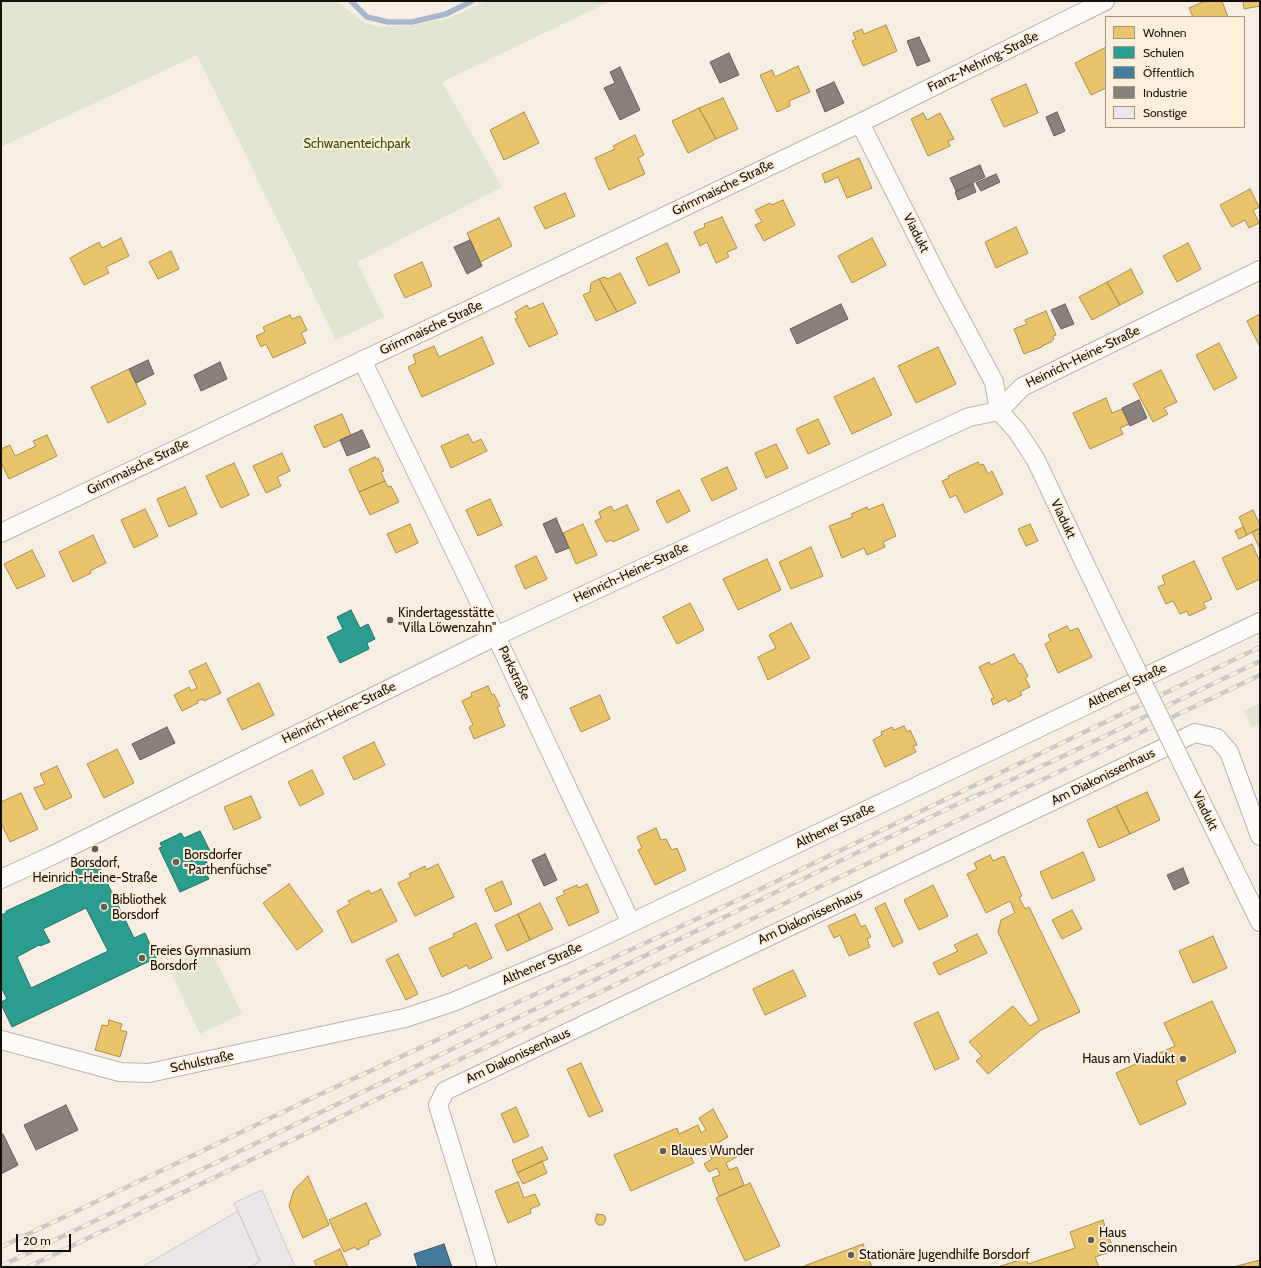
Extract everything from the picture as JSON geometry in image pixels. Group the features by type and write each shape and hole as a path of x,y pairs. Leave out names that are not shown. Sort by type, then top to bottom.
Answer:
{"street":[{"name":"Franz-Mehring-Straße","path":"860,123 1105,1"},
{"name":"Grimmaische Straße","path":"1,533 860,123"},
{"name":"Viadukt","path":"860,123 941,283 994,382 999,411 1017,431 1036,460 1084,564 1260,922"},
{"name":"Heinrich-Heine-Straße","path":"1,880 496,636 968,417 999,411 1022,387 1260,270"},
{"name":"Parkstraße","path":"362,360 496,636 631,923"},
{"name":"Althener Straße","path":"404,1018 453,1002 568,953 1260,622"},
{"name":"Am Diakonissenhaus","path":"487,1267 438,1105 445,1091 1195,733 1217,738 1229,752 1260,836"},
{"name":"Schulstraße","path":"1,1040 120,1072 149,1073 404,1018"}],"green space":[{"name":"Schwanenteichpark","path":"1,1 336,1 365,23 382,27 414,25 449,18 486,1 611,1 442,82 502,187 357,262 384,317 336,340 197,55 1,147"},
{"path":"1260,703 1260,723 1252,727 1244,711"},
{"path":"209,946 242,1014 200,1034 168,966"}],"building: Wohnen":[{"path":"1205,1 1222,1 1228,16 1193,16 1189,8"},
{"path":"1243,1 1260,1 1260,6 1244,9"},
{"path":"886,25 897,51 863,66 852,41 856,39 853,33 862,29 864,34"},
{"path":"1105,48 1105,88 1091,95 1075,63"},
{"path":"798,66 810,92 789,101 790,106 777,112 760,75 772,70 775,77"},
{"path":"1026,84 1038,113 1004,127 991,99"},
{"path":"723,98 738,129 716,139 699,108"},
{"path":"699,108 716,139 688,153 672,121"},
{"path":"524,112 539,143 504,160 490,130"},
{"path":"923,113 927,120 940,113 954,139 948,141 950,146 928,156 911,119"},
{"path":"635,135 644,155 638,158 645,174 609,190 595,158 615,149 613,146"},
{"path":"859,158 872,188 847,198 838,177 825,183 822,174"},
{"path":"1250,189 1259,207 1253,210 1259,223 1249,228 1245,220 1232,227 1220,205"},
{"path":"565,193 575,216 545,229 534,207"},
{"path":"783,200 795,225 764,241 755,225 762,222 755,210 770,203 772,205"},
{"path":"722,217 737,248 727,252 729,257 716,263 707,242 700,246 694,232 705,227 704,224"},
{"path":"499,218 512,246 480,262 467,233"},
{"path":"1016,227 1028,253 996,268 985,242"},
{"path":"121,238 129,256 106,267 109,273 84,285 70,258 99,242 102,248"},
{"path":"872,238 886,265 852,283 838,256"},
{"path":"667,243 680,272 649,286 636,258"},
{"path":"1188,243 1201,269 1177,282 1163,256"},
{"path":"171,251 179,269 158,279 149,262"},
{"path":"422,262 432,286 405,298 394,275"},
{"path":"1131,269 1143,293 1120,305 1107,282"},
{"path":"620,273 636,303 617,312 599,279 604,277 608,279"},
{"path":"599,279 617,312 596,321 583,295 590,292 591,283"},
{"path":"1107,282 1120,305 1092,320 1079,297"},
{"path":"543,303 558,334 529,347 515,319 518,318 515,312 527,305 529,309"},
{"path":"1046,311 1056,335 1053,336 1054,339 1042,347 1024,354 1014,329 1027,324 1025,320"},
{"path":"1260,314 1260,344 1259,345 1247,321"},
{"path":"290,315 292,319 300,316 307,330 301,333 306,343 273,358 266,344 261,347 256,336 265,332 263,327"},
{"path":"482,337 494,364 422,397 408,367 416,363 413,355 434,346 439,357"},
{"path":"1219,343 1237,378 1214,390 1196,355"},
{"path":"938,347 956,384 916,403 898,366"},
{"path":"129,369 146,404 108,423 91,387"},
{"path":"1161,370 1177,402 1164,408 1168,414 1153,422 1133,384"},
{"path":"874,378 892,415 852,434 834,397"},
{"path":"1106,398 1112,413 1122,409 1129,424 1120,428 1123,434 1090,449 1073,413"},
{"path":"342,414 351,435 324,448 314,426"},
{"path":"818,419 830,444 808,454 796,429"},
{"path":"468,434 473,443 481,439 487,451 451,468 441,446"},
{"path":"47,435 57,456 9,479 1,463 1,449 10,445 15,456 36,446 33,441"},
{"path":"776,444 788,468 766,478 755,453"},
{"path":"282,453 290,471 277,477 281,486 266,493 253,466"},
{"path":"375,457 376,459 378,458 384,471 381,472 385,481 359,492 349,469"},
{"path":"978,462 980,465 983,464 988,474 992,471 1003,494 965,513 956,495 950,498 942,481 949,478 948,476"},
{"path":"234,463 249,495 221,508 206,476"},
{"path":"727,467 737,489 712,501 701,479"},
{"path":"385,481 388,487 391,486 399,502 370,515 359,492"},
{"path":"185,487 197,514 169,527 157,499"},
{"path":"679,490 690,511 667,523 656,501"},
{"path":"490,499 502,525 478,536 466,510"},
{"path":"883,504 896,536 883,542 885,547 867,555 864,548 842,558 829,526 853,517 851,514 867,507 868,510"},
{"path":"627,505 639,530 613,542 611,540 606,542 595,521 601,518 599,512 611,506 614,511"},
{"path":"145,509 158,536 134,548 121,520"},
{"path":"1253,510 1260,528 1247,535 1239,517"},
{"path":"410,524 418,543 396,553 387,534"},
{"path":"583,524 597,555 576,564 563,533"},
{"path":"1030,524 1038,541 1026,546 1018,529"},
{"path":"1243,527 1247,535 1239,539 1235,531"},
{"path":"1260,528 1260,549 1252,532"},
{"path":"93,535 106,563 73,582 59,552"},
{"path":"1252,544 1260,562 1260,579 1237,590 1222,558"},
{"path":"811,547 823,576 791,589 779,562"},
{"path":"32,550 45,576 17,589 4,564"},
{"path":"536,556 547,579 525,589 515,566"},
{"path":"767,559 781,590 738,610 723,579"},
{"path":"1194,561 1212,599 1203,603 1206,608 1189,616 1187,611 1180,614 1173,601 1166,604 1158,587 1165,584 1162,576"},
{"path":"690,603 704,630 677,644 663,617"},
{"path":"791,623 810,658 768,680 758,657 776,648 769,635"},
{"path":"1067,626 1070,631 1078,628 1092,657 1058,673 1045,644 1051,641 1048,635"},
{"path":"1014,654 1028,676 1025,678 1030,687 1020,692 1022,695 1008,702 1006,698 993,705 991,699 994,698 979,667 989,662 991,665"},
{"path":"206,663 221,693 204,701 203,699 197,701 198,703 182,711 174,695 189,687 191,691 197,688 189,671"},
{"path":"259,683 274,715 242,730 227,699"},
{"path":"488,686 492,695 494,694 500,706 497,707 505,726 474,739 469,727 473,725 462,701 472,696 471,693"},
{"path":"600,695 610,719 581,732 570,708"},
{"path":"904,726 907,732 910,730 917,745 913,746 916,752 885,767 873,740 882,735 881,732 892,727 894,730"},
{"path":"374,742 385,765 354,780 343,757"},
{"path":"117,749 134,783 104,798 87,764"},
{"path":"57,766 72,797 45,810 34,788 45,784 40,774"},
{"path":"312,770 324,794 300,806 288,782"},
{"path":"1147,792 1160,820 1130,834 1116,806"},
{"path":"21,793 38,829 10,842 1,823 1,802"},
{"path":"251,796 261,818 234,830 224,807"},
{"path":"1116,806 1130,834 1099,848 1087,820"},
{"path":"656,828 661,840 666,839 672,850 677,848 686,870 655,885 638,850 642,848 637,837"},
{"path":"1083,852 1095,880 1052,899 1040,872"},
{"path":"990,855 993,861 1004,856 1022,896 1019,897 1025,909 1029,907 1080,1012 1041,1030 988,1074 976,1061 982,1056 969,1042 1013,1006 1030,1026 1039,1020 998,932 1001,920 1015,913 1010,901 986,913 967,874 977,869 974,863"},
{"path":"438,864 454,897 415,916 398,883 411,877 409,874 425,866 426,870"},
{"path":"502,881 512,904 495,912 485,889"},
{"path":"289,884 323,931 297,950 263,903"},
{"path":"587,884 599,912 569,926 556,898 565,894 563,891 577,885 578,888"},
{"path":"933,885 948,916 919,930 904,900"},
{"path":"381,889 397,921 352,943 337,911 350,904 348,901 369,890 371,894"},
{"path":"540,903 553,929 530,940 518,914"},
{"path":"885,903 903,942 893,947 875,908"},
{"path":"1072,910 1082,929 1062,939 1052,920"},
{"path":"518,914 530,940 507,951 495,925"},
{"path":"855,914 861,927 865,925 871,937 867,939 870,947 849,956 840,935 834,938 828,926"},
{"path":"476,923 492,958 469,969 467,965 442,977 429,948 454,937 453,934"},
{"path":"977,934 987,953 939,975 933,963 958,951 954,945"},
{"path":"1213,936 1227,968 1193,983 1179,951"},
{"path":"398,954 418,994 406,1000 386,960"},
{"path":"793,970 806,996 765,1015 753,989"},
{"name":"Haus am Viadukt","path":"1212,1001 1236,1052 1176,1081 1186,1104 1140,1125 1116,1073 1175,1046 1164,1023"},
{"path":"938,1012 959,1059 935,1070 914,1023"},
{"path":"109,1020 122,1024 120,1030 127,1032 120,1057 95,1050 102,1025 108,1026"},
{"path":"581,1063 603,1111 589,1117 567,1069"},
{"path":"516,1107 529,1136 514,1143 501,1114"},
{"name":"Blaues Wunder","path":"713,1109 728,1137 716,1144 722,1153 732,1148 738,1156 726,1163 729,1170 737,1167 744,1185 719,1196 712,1178 720,1175 717,1168 709,1172 704,1164 712,1159 708,1150 691,1157 694,1163 631,1191 614,1155 677,1128 679,1134 698,1125 701,1133 706,1130 699,1118"},
{"path":"542,1147 548,1159 517,1173 512,1160"},
{"path":"542,1161 547,1173 523,1184 517,1173"},
{"path":"308,1176 329,1225 303,1238 289,1206 294,1190"},
{"path":"518,1182 524,1198 535,1194 540,1205 530,1209 531,1213 508,1223 495,1191"},
{"path":"750,1183 780,1246 745,1261 716,1198"},
{"path":"366,1203 381,1235 368,1241 369,1244 357,1250 355,1247 344,1252 329,1220"},
{"path":"597,1214 604,1215 606,1219 603,1225 598,1225 595,1220"},
{"name":"Haus Sonnenschein","path":"1103,1220 1114,1251 1095,1257 1099,1267 998,1267 1026,1258 1028,1264 1075,1248 1070,1232"},
{"name":"Stationäre Jugendhilfe Borsdorf","path":"863,1244 872,1267 804,1267 804,1266"},
{"path":"340,1249 348,1267 317,1267 314,1261"},
{"path":"1260,1260 1260,1267 1233,1267"}],"building: Schulen":[{"name":"Kindertagesstätte \"Villa Löwenzahn\"","path":"351,610 360,628 368,624 375,639 367,643 369,649 340,663 327,637 343,629 337,617"},
{"path":"200,831 211,853 204,856 212,875 207,875 209,879 180,892 159,848 162,847 160,843 181,833 184,838"},
{"path":"96,860 134,938 145,933 156,958 12,1027 1,1004 1,1002 7,999 1,987 1,915 6,913 6,911 72,881 69,873","holes":["86,908 108,951 31,988 17,957 39,945 40,946 50,942 43,929"]}],"building: Öffentlich":[{"path":"444,1244 452,1267 418,1267 414,1254"}],"building: Industrie":[{"path":"919,37 930,61 917,66 907,41"},
{"path":"729,53 739,75 720,83 710,62"},
{"path":"620,67 640,110 620,120 604,88 615,83 610,72"},
{"path":"834,82 844,103 825,112 816,90"},
{"path":"1057,112 1065,131 1054,136 1046,117"},
{"path":"980,165 985,177 956,191 950,178"},
{"path":"996,174 1000,182 981,191 976,183"},
{"path":"973,184 976,192 958,200 955,192"},
{"path":"470,240 482,266 467,274 454,247"},
{"path":"841,304 848,319 797,344 790,329"},
{"path":"1065,304 1074,324 1061,329 1051,310"},
{"path":"148,360 154,374 136,383 129,369"},
{"path":"220,362 227,379 201,391 194,375"},
{"path":"1139,400 1147,418 1130,426 1122,408"},
{"path":"362,430 370,447 347,456 340,440"},
{"path":"556,518 569,548 556,553 543,524"},
{"path":"167,727 175,743 140,760 132,744"},
{"path":"545,854 557,880 544,886 532,860"},
{"path":"1183,868 1189,883 1174,890 1167,875"},
{"path":"66,1105 78,1130 36,1150 24,1125"},
{"path":"1,1134 3,1134 18,1165 1,1174"}],"building: Sonstige":[{"path":"262,1190 295,1267 252,1267 260,1261 234,1203"},
{"path":"238,1211 260,1261 250,1267 142,1267"}],"waterway":[{"path":"351,1 367,17 388,22 412,22 446,14 472,1"}],"railway":[{"path":"1,1247 312,1098 742,898 1260,647"},
{"path":"969,799 1051,762 1260,661"},
{"path":"28,1267 1260,675"},
{"path":"1,1266 974,796"}],"place":[{"name":"Kindertagesstätte \"Villa Löwenzahn\"","path":"390,620"},
{"name":"Borsdorf, Heinrich-Heine-Straße","path":"95,849"},
{"name":"Borsdorfer \"Parthenfüchse\"","path":"176,862"},
{"name":"Bibliothek Borsdorf","path":"104,907"},
{"name":"Freies Gymnasium Borsdorf","path":"142,958"},
{"name":"Haus am Viadukt","path":"1183,1059"},
{"name":"Blaues Wunder","path":"663,1151"},
{"name":"Haus Sonnenschein","path":"1091,1240"},
{"name":"Stationäre Jugendhilfe Borsdorf","path":"851,1255"}]}
